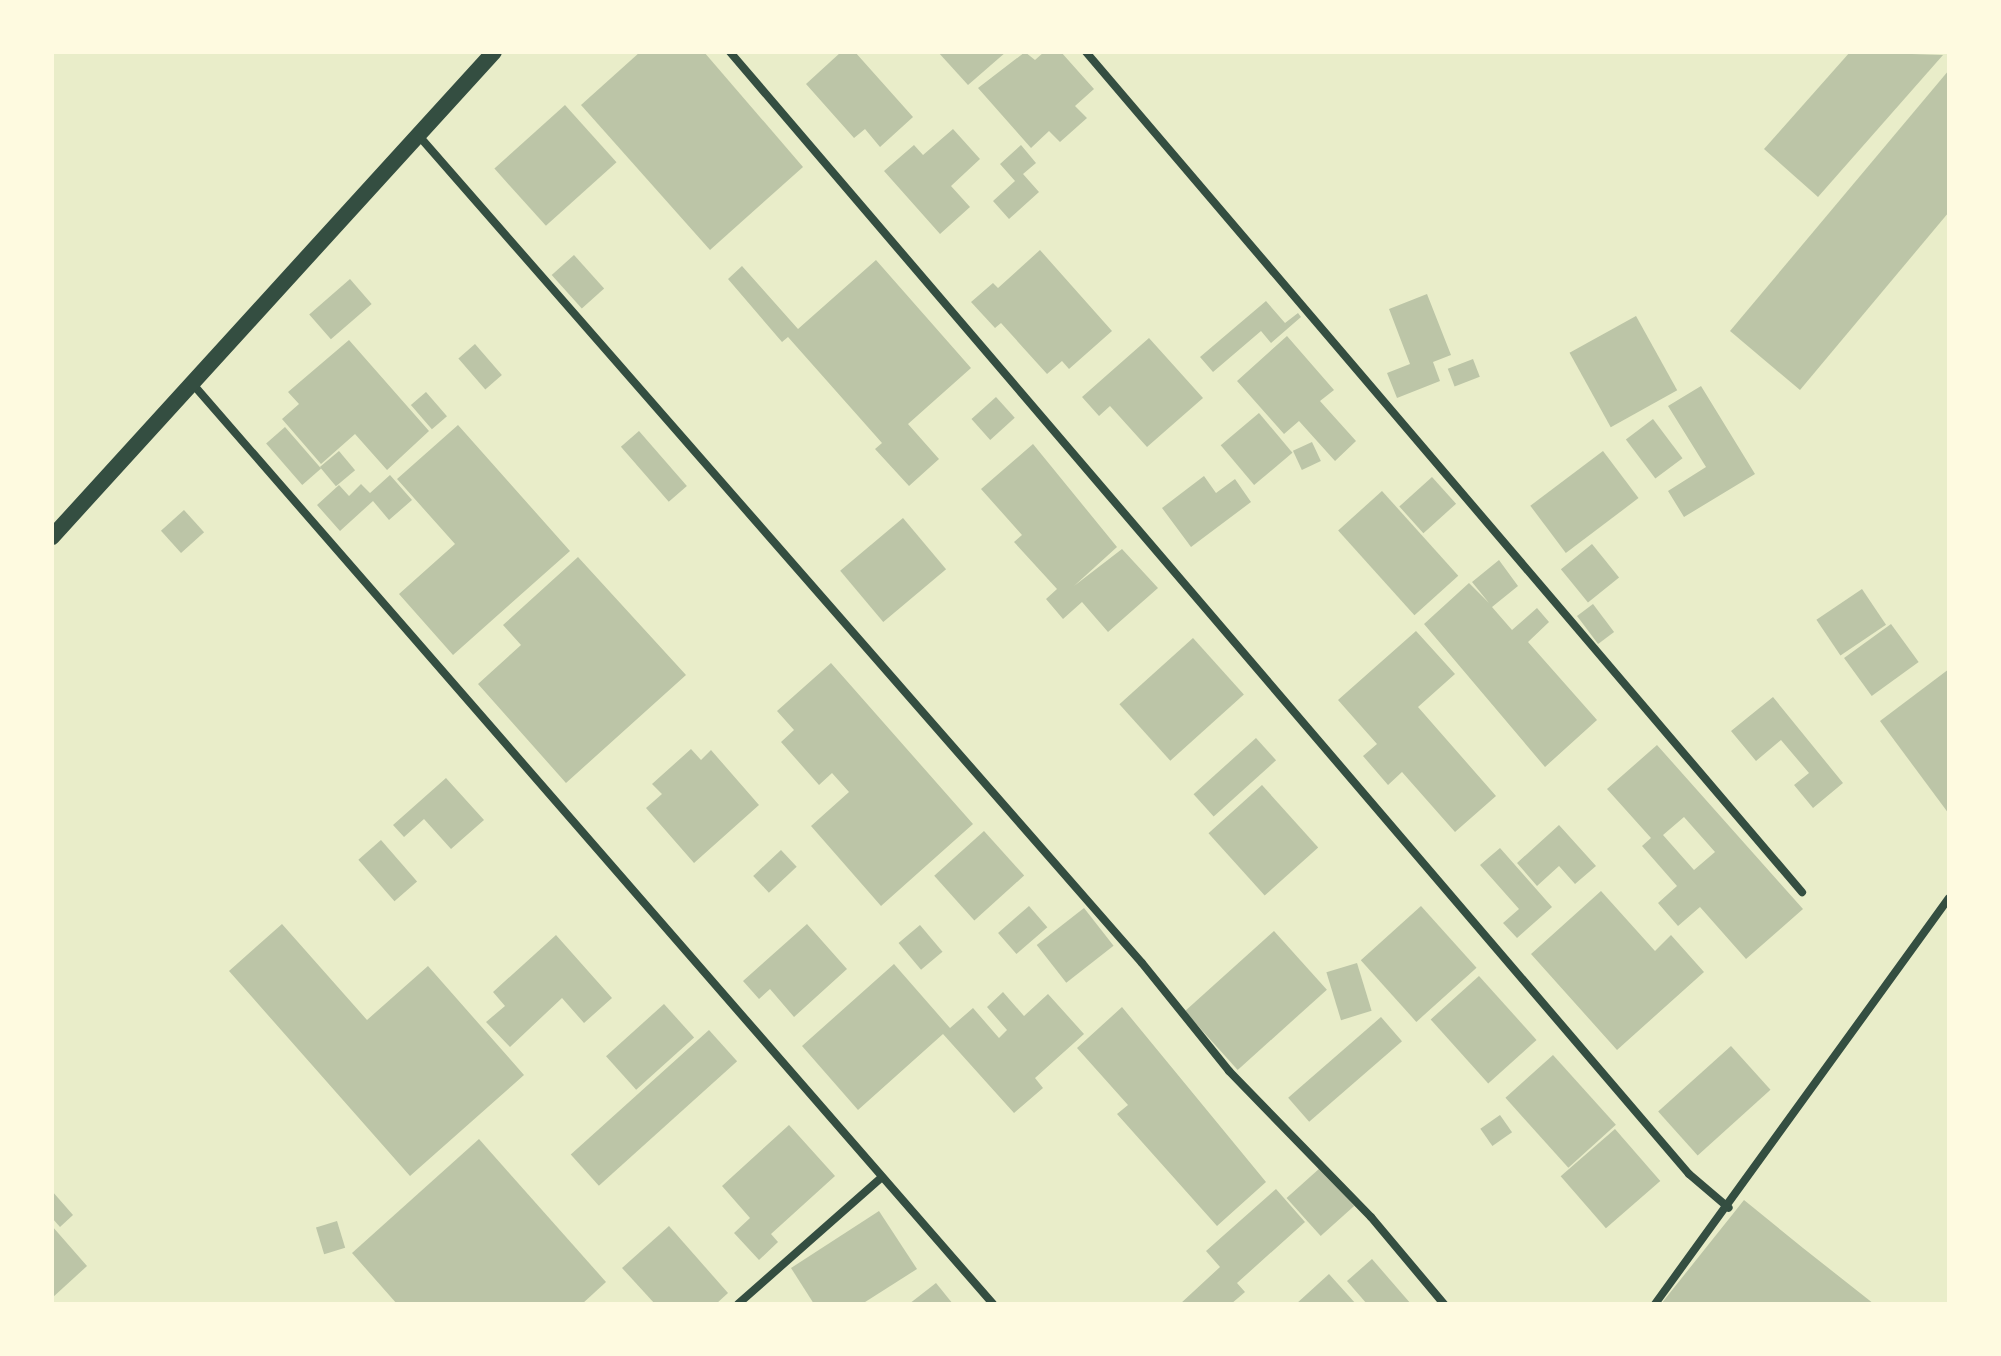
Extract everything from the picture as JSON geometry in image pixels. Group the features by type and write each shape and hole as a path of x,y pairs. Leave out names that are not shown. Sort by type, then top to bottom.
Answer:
{"main road":[{"path":"52,537 494,52"}],"street":[{"path":"730,52 1689,1174 1729,1208"},
{"path":"1086,52 1802,892"},
{"path":"417,134 1142,963 1229,1071 1371,1217 1444,1304"},
{"path":"191,382 993,1304"},
{"path":"1655,1304 1729,1208 1949,898"},
{"path":"738,1304 882,1177"}],"building":[{"path":"640,52 704,52 803,167 710,250 581,105"},
{"path":"841,52 855,52 913,117 880,147 865,129 854,138 806,84"},
{"path":"938,52 1006,52 968,85"},
{"path":"1025,52 1035,60 1044,52 1061,52 1094,89 1075,106 1087,118 1060,142 1049,131 1031,148 978,88"},
{"path":"1850,52 1943,55 1818,197 1764,149"},
{"path":"1949,70 1949,212 1800,390 1730,331"},
{"path":"565,105 617,162 546,226 494,169"},
{"path":"953,129 980,159 951,186 970,207 940,234 884,171 914,145 923,155"},
{"path":"1021,145 1036,163 1023,174 1039,192 1009,219 993,201 1015,181 1000,164"},
{"path":"1040,250 1112,331 1069,369 1062,361 1047,374 1001,323 995,328 971,302 993,283 998,288"},
{"path":"574,255 604,288 582,309 552,275"},
{"path":"876,260 971,368 908,424 939,459 909,486 875,449 882,443 788,337 782,342 728,279 742,266 798,329"},
{"path":"350,279 372,304 331,339 309,314"},
{"path":"1427,294 1451,355 1433,362 1440,381 1397,398 1387,373 1410,364 1389,309"},
{"path":"1266,301 1285,323 1298,313 1301,317 1271,343 1261,331 1213,372 1200,357"},
{"path":"1636,316 1677,390 1611,427 1570,353"},
{"path":"1287,336 1334,390 1320,401 1356,441 1335,461 1299,421 1284,434 1237,381"},
{"path":"1149,338 1203,398 1147,447 1110,406 1099,416 1082,397"},
{"path":"349,340 429,431 387,470 355,434 321,464 282,419 299,404 288,392"},
{"path":"475,344 502,375 485,389 458,358"},
{"path":"1473,359 1480,377 1455,386 1448,369"},
{"path":"1701,386 1755,474 1684,517 1668,491 1706,467 1668,406"},
{"path":"426,392 447,416 432,429 411,405"},
{"path":"996,397 1015,418 990,440 971,419"},
{"path":"1259,413 1292,453 1254,485 1221,445"},
{"path":"1653,419 1682,458 1655,479 1626,439"},
{"path":"458,425 570,551 453,655 399,594 455,544 397,479"},
{"path":"285,427 321,469 302,485 266,443"},
{"path":"639,431 687,486 669,502 621,447"},
{"path":"1312,442 1321,461 1302,470 1293,451"},
{"path":"1033,444 1117,547 1074,586 1122,549 1158,588 1108,632 1082,602 1063,619 1046,599 1057,589 1014,542 1022,535 981,489"},
{"path":"339,451 355,470 336,486 320,467"},
{"path":"1603,451 1639,498 1566,553 1530,506"},
{"path":"390,475 412,500 389,520 373,501 340,531 317,505 339,485 349,496 361,484 370,493"},
{"path":"1204,476 1216,493 1235,479 1251,502 1191,547 1162,508"},
{"path":"1432,477 1456,504 1423,533 1399,506"},
{"path":"1382,491 1458,576 1414,615 1338,530"},
{"path":"184,510 204,532 181,553 161,531"},
{"path":"903,518 946,569 883,622 840,571"},
{"path":"1592,544 1619,577 1588,603 1561,569"},
{"path":"578,557 686,675 566,783 478,684 521,645 503,625"},
{"path":"1499,560 1518,586 1492,607 1512,630 1537,608 1549,622 1528,642 1597,720 1545,767 1424,624 1469,583 1489,603 1472,582"},
{"path":"1862,589 1886,625 1840,655 1816,620"},
{"path":"1593,604 1614,632 1598,644 1577,616"},
{"path":"1891,624 1919,662 1872,696 1844,658"},
{"path":"1416,631 1455,674 1418,707 1496,796 1455,832 1402,772 1388,785 1363,756 1377,744 1338,700"},
{"path":"1193,638 1244,694 1170,761 1119,704"},
{"path":"831,663 973,824 881,906 811,826 849,792 832,773 819,785 781,742 794,730 777,711"},
{"path":"1949,669 1949,814 1880,721"},
{"path":"1773,697 1843,783 1813,808 1794,785 1809,773 1781,740 1756,761 1731,731"},
{"path":"1256,738 1276,760 1214,817 1194,794"},
{"path":"1657,745 1803,909 1746,959 1700,907 1678,926 1658,903 1677,886 1642,846 1651,838 1607,789","holes":["1684,817 1715,852 1694,870 1663,835"]},
{"path":"691,749 701,760 711,750 759,805 694,863 646,808 662,794 652,784"},
{"path":"446,778 484,820 451,849 424,819 404,837 393,825"},
{"path":"1262,785 1318,847 1265,896 1208,833"},
{"path":"1559,825 1596,866 1575,884 1559,866 1537,886 1517,863"},
{"path":"984,831 1024,876 974,920 934,876"},
{"path":"381,840 417,882 394,901 358,860"},
{"path":"1500,848 1552,907 1517,938 1503,923 1519,909 1480,865"},
{"path":"781,850 797,867 769,893 753,876"},
{"path":"1601,891 1655,951 1671,935 1704,972 1617,1050 1531,954"},
{"path":"1029,906 1047,927 1016,954 998,933"},
{"path":"1421,906 1477,968 1416,1022 1361,960"},
{"path":"1084,908 1114,946 1066,983 1037,945"},
{"path":"282,924 367,1020 428,966 524,1075 410,1176 229,971"},
{"path":"807,924 847,969 794,1017 770,989 759,999 743,981"},
{"path":"920,925 942,952 921,970 899,943"},
{"path":"1274,931 1327,990 1238,1070 1185,1011"},
{"path":"556,935 612,998 584,1023 562,998 510,1047 486,1022 505,1006 493,992"},
{"path":"1357,963 1372,1011 1341,1020 1326,972"},
{"path":"894,964 950,1028 973,1008 999,1038 1007,1030 987,1007 1003,992 1024,1016 1048,994 1084,1034 1035,1078 1043,1088 1014,1113 943,1034 858,1110 802,1046"},
{"path":"1479,976 1537,1040 1488,1083 1431,1019"},
{"path":"664,1004 694,1037 636,1090 606,1056"},
{"path":"1122,1007 1266,1182 1217,1226 1117,1114 1128,1105 1077,1048"},
{"path":"1381,1017 1402,1041 1309,1122 1288,1098"},
{"path":"709,1030 737,1061 599,1186 571,1154"},
{"path":"1731,1046 1770,1090 1698,1155 1658,1112"},
{"path":"1553,1055 1616,1125 1568,1168 1505,1098"},
{"path":"1500,1115 1512,1132 1492,1146 1480,1129"},
{"path":"789,1125 835,1176 771,1234 778,1242 759,1260 734,1233 750,1218 722,1186"},
{"path":"1615,1129 1660,1181 1606,1228 1561,1176"},
{"path":"479,1139 606,1282 582,1304 397,1304 352,1253"},
{"path":"1320,1168 1354,1206 1321,1236 1287,1198"},
{"path":"1276,1189 1305,1222 1237,1283 1245,1292 1231,1304 1180,1304 1220,1267 1206,1251"},
{"path":"52,1191 73,1215 60,1227 52,1218"},
{"path":"1744,1200 1803,1248 1874,1304 1661,1304"},
{"path":"879,1211 917,1269 862,1304 814,1304 791,1268"},
{"path":"337,1221 345,1248 324,1254 316,1227"},
{"path":"52,1226 87,1266 52,1298"},
{"path":"669,1226 728,1293 716,1304 655,1304 622,1268"},
{"path":"1372,1259 1411,1304 1367,1304 1347,1281"},
{"path":"1329,1274 1356,1304 1296,1304"},
{"path":"936,1283 953,1304 909,1304"}]}
